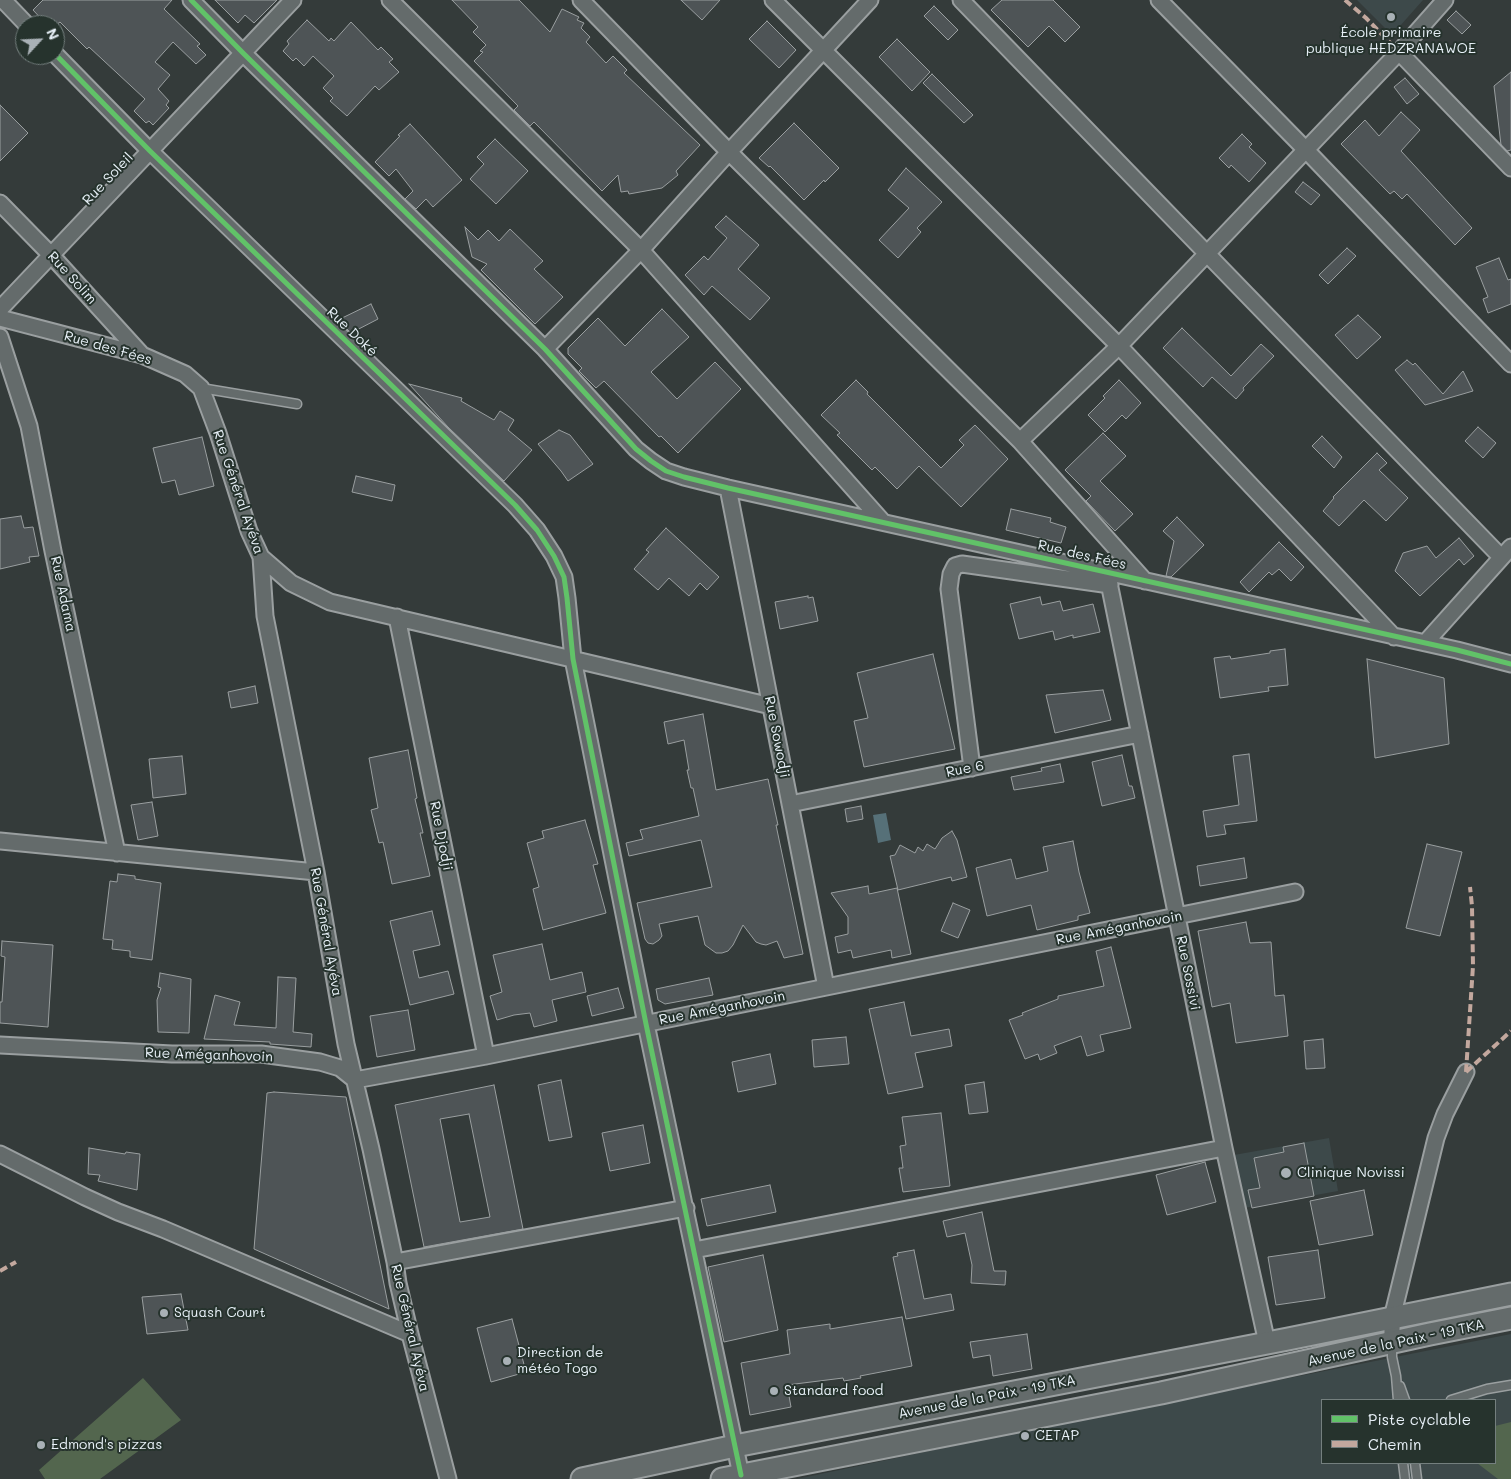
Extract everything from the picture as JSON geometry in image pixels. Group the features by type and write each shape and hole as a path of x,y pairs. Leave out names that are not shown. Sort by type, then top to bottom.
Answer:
{"main road":[{"name":"Avenue de la Paix - 19 TKA","path":"582,1479 734,1446 1511,1294"},
{"name":"Avenue de la Paix - 19 TKA","path":"732,1477 1161,1394 1511,1318"},
{"path":"1155,1365 1161,1394"}],"street":[{"path":"3,0 17,15"},
{"name":"Rue des Fées","path":"191,0 545,349 636,449 650,461 666,470 684,477 728,488 883,522 1108,579 1146,581 1457,650 1511,664"},
{"name":"Rue Soleil","path":"0,309 293,0"},
{"path":"390,0 641,250 883,522"},
{"path":"581,0 729,152 1020,441 1146,581"},
{"path":"773,0 1119,346 1394,637"},
{"path":"545,349 641,250 870,0"},
{"path":"961,0 1207,254 1506,552 1425,643"},
{"path":"1159,0 1511,364"},
{"path":"1020,441 1119,346 1399,52 1446,0"},
{"path":"1399,52 1511,168"},
{"name":"Rue Doké","path":"65,64 150,151 508,498 537,530 554,556 564,577 573,659 646,1024 686,1208 734,1446 732,1477"},
{"name":"Rue Solim","path":"0,203 51,255 142,355"},
{"name":"Rue des Fées","path":"0,318 142,355 186,374 201,388"},
{"name":"Rue Adama","path":"0,337 29,426 117,853"},
{"name":"Rue Général Ayéva","path":"201,388 218,433 248,531 262,557 265,616 316,872 346,1044 395,1262 398,1284 448,1479"},
{"name":"Rue Sowodji","path":"728,488 826,987"},
{"path":"262,557 291,583 330,602 771,706"},
{"path":"972,768 949,589 951,574 955,566 962,564 1108,579"},
{"name":"Rue Sossivi","path":"1108,579 1224,1148 1267,1343"},
{"name":"Rue Djodji","path":"397,617 486,1056"},
{"name":"Rue 6","path":"790,804 1140,734"},
{"path":"0,841 316,872"},
{"name":"Rue Améganhovoin","path":"0,1045 172,1054 261,1054 320,1062 340,1068 355,1080 646,1024 1295,892"},
{"path":"1392,1343 1392,1318 1436,1138 1445,1114 1466,1072"},
{"path":"694,1250 1224,1148"},
{"path":"0,1154 118,1212 163,1229 410,1334"},
{"path":"395,1262 686,1208"}],"lane":[{"path":"201,388 298,404"},
{"path":"1392,1343 1398,1399"},
{"path":"1396,1376 1405,1399"},
{"path":"1454,1399 1487,1389 1511,1385"},
{"path":"1403,1464 1405,1479"},
{"path":"1415,1464 1417,1479"}],"shaded area":[{"name":"École primaire publique HEDZRANAWOE","path":"1357,0 1423,0 1392,35"},
{"name":"Clinique Novissi","path":"1329,1138 1338,1191 1244,1208 1234,1155"},
{"path":"1511,1334 1511,1479 797,1479 1033,1429"}],"green space":[{"path":"143,1378 181,1420 100,1479 45,1479 39,1470"},
{"path":"1511,1422 1511,1479 1498,1479 1478,1464 1496,1464 1496,1426"}],"water":[{"path":"886,813 891,840 878,843 873,815"}],"building":[{"path":"43,0 172,0 164,9 200,44 197,46 206,55 196,64 173,42 155,62 170,75 158,89 169,101 166,105 169,108 153,125 149,121 146,123 134,111 145,99 89,47 87,49 65,27 65,15 38,15 33,10"},
{"path":"215,0 277,0 254,23 245,15 238,23"},
{"path":"452,0 519,0 550,32 562,9 579,17 577,20 584,23 581,28 590,37 586,42 606,63 613,56 627,70 624,73 700,145 676,171 678,175 662,188 629,194 628,191 621,192 618,175 602,191 534,122 530,126 514,110 518,106 474,61 483,52 480,51 486,45 473,32 478,27"},
{"path":"681,0 720,0 702,20"},
{"path":"1002,0 1053,0 1080,27 1065,42 1049,26 1028,47 991,10"},
{"path":"934,6 958,30 948,40 924,16"},
{"path":"1456,11 1471,25 1462,34 1447,20"},
{"path":"307,20 329,41 331,38 334,41 351,22 378,50 381,47 393,59 389,62 399,72 379,90 375,86 347,116 330,101 333,98 323,88 334,76 313,56 304,66 296,58 293,61 283,51 289,44 287,41"},
{"path":"767,21 796,50 779,68 749,39"},
{"path":"897,39 930,72 912,91 879,57"},
{"path":"1511,72 1511,150 1507,151 1501,145 1494,86"},
{"path":"932,74 973,115 964,123 923,83"},
{"path":"1405,78 1419,94 1407,104 1394,87"},
{"path":"0,105 28,133 0,161"},
{"path":"1401,112 1420,130 1401,151 1472,228 1455,245 1407,194 1402,199 1394,191 1390,194 1341,144 1365,120 1379,136"},
{"path":"794,123 839,168 804,200 770,166 759,158"},
{"path":"410,124 462,180 433,207 426,199 416,209 405,199 413,191 396,169 389,176 375,162"},
{"path":"1242,134 1252,144 1249,147 1266,163 1249,182 1231,165 1229,168 1219,158"},
{"path":"495,139 528,171 496,204 470,179 484,164 477,157"},
{"path":"906,168 942,202 917,228 921,232 898,258 879,240 909,208 888,190"},
{"path":"1303,182 1320,195 1311,205 1295,192"},
{"path":"726,216 759,245 738,269 770,298 750,320 712,286 704,295 685,275 704,256 708,260 727,238 715,227"},
{"path":"465,227 478,240 488,230 499,241 510,229 543,261 534,269 563,297 535,324 481,270 487,264 472,257"},
{"path":"1347,248 1356,256 1328,284 1319,275"},
{"path":"1499,258 1508,280 1511,279 1511,304 1488,313 1483,299 1488,297 1476,267"},
{"path":"371,304 378,319 351,333 338,320"},
{"path":"662,309 689,337 651,372 677,399 715,362 741,389 678,453 661,436 659,437 604,381 596,388 579,371 582,368 568,354 568,348 598,318 625,346"},
{"path":"1358,315 1381,337 1357,359 1335,335"},
{"path":"1182,328 1231,376 1261,344 1274,356 1243,388 1244,390 1236,399 1212,377 1203,387 1163,348"},
{"path":"1407,360 1413,365 1415,363 1443,394 1463,371 1473,391 1425,405 1395,370"},
{"path":"856,380 868,392 867,394 941,468 964,445 959,440 975,425 1008,459 961,507 919,466 897,489 875,467 872,470 837,435 840,433 821,415"},
{"path":"1119,380 1141,403 1126,419 1122,415 1105,432 1088,415"},
{"path":"409,384 462,398 461,401 494,420 500,411 514,420 508,430 532,450 504,481 448,427"},
{"path":"1478,427 1496,443 1483,458 1465,441"},
{"path":"559,430 570,435 593,464 568,481 538,444"},
{"path":"1103,433 1126,456 1100,481 1133,514 1115,531 1086,501 1091,496 1065,470"},
{"path":"1322,436 1342,457 1334,468 1312,446"},
{"path":"202,437 214,486 179,495 175,480 162,483 153,448"},
{"path":"1377,453 1387,463 1379,470 1408,498 1386,521 1364,500 1339,526 1323,511 1333,497"},
{"path":"356,476 395,485 392,501 352,492"},
{"path":"1011,509 1051,518 1050,522 1066,527 1061,543 1006,530"},
{"path":"21,516 24,528 33,527 39,556 29,557 30,562 0,569 0,519"},
{"path":"1177,517 1204,545 1171,577 1166,576 1174,541 1163,531"},
{"path":"666,528 719,577 707,590 700,583 689,596 669,578 658,590 634,569 649,552 646,550"},
{"path":"1459,538 1474,556 1464,565 1459,559 1420,596 1395,571 1403,553 1427,546 1436,558"},
{"path":"1279,542 1304,567 1291,581 1279,569 1272,575 1269,572 1249,592 1240,582"},
{"path":"808,596 808,598 813,597 818,621 780,629 775,602"},
{"path":"1040,597 1042,605 1060,601 1063,611 1093,604 1100,632 1073,638 1073,635 1055,640 1053,631 1019,639 1010,604"},
{"path":"1285,649 1288,685 1268,687 1269,691 1220,698 1214,658 1230,656 1231,659"},
{"path":"933,654 955,749 864,767 854,721 868,718 857,673"},
{"path":"1367,659 1444,678 1449,744 1375,758"},
{"path":"255,686 258,703 231,708 228,692"},
{"path":"1103,690 1111,720 1055,733 1046,695"},
{"path":"703,714 716,790 768,779 803,954 784,958 777,941 766,945 756,942 743,925 728,951 716,953 705,945 698,916 659,924 662,936 659,940 653,944 648,943 645,939 637,903 712,887 701,840 629,856 626,843 643,839 640,830 699,816 687,770 689,770 684,740 668,744 664,722"},
{"path":"408,750 417,798 415,799 423,833 420,833 430,876 392,884 383,842 379,843 371,810 378,808 369,758"},
{"path":"1249,754 1257,821 1224,825 1226,834 1207,837 1203,811 1239,805 1233,756"},
{"path":"1122,755 1129,786 1132,786 1135,798 1102,806 1092,762"},
{"path":"182,756 186,794 153,798 149,759"},
{"path":"1060,764 1064,782 1014,790 1011,777 1042,771 1041,768"},
{"path":"152,802 158,836 138,840 131,805"},
{"path":"861,806 863,819 847,822 845,809"},
{"path":"585,820 598,864 593,865 606,913 543,930 533,889 539,887 527,843 544,838 542,831"},
{"path":"952,831 957,840 967,877 952,881 951,877 898,890 890,856 895,855 900,845 915,853 918,847 923,851 927,844 935,849 942,838"},
{"path":"1073,841 1090,913 1078,916 1078,920 1037,930 1031,905 987,916 976,868 1011,859 1016,879 1048,871 1043,847"},
{"path":"1427,844 1462,852 1440,936 1406,928"},
{"path":"1244,858 1247,878 1200,886 1197,866"},
{"path":"118,874 135,876 135,879 161,883 152,960 130,957 130,951 112,949 113,940 103,939 110,881 117,882"},
{"path":"868,886 869,894 897,888 911,954 892,958 891,950 853,958 851,950 838,953 835,937 848,934 848,917 831,893"},
{"path":"953,903 970,910 958,938 941,931"},
{"path":"432,911 440,945 413,951 419,978 448,971 454,994 410,1005 390,921"},
{"path":"1246,922 1250,943 1271,942 1275,996 1284,995 1288,1036 1236,1043 1230,1003 1212,1007 1198,931"},
{"path":"2,941 53,945 48,1027 0,1023 0,1002 2,1002 5,957 1,956"},
{"path":"542,944 550,980 582,972 586,992 552,1000 557,1021 534,1027 530,1013 497,1020 490,996 502,992 493,955"},
{"path":"1111,947 1131,1028 1100,1035 1104,1051 1087,1056 1081,1036 1054,1046 1057,1053 1040,1060 1038,1054 1025,1059 1009,1020 1058,999 1058,996 1104,986 1096,951"},
{"path":"160,973 191,979 189,1033 158,1032 157,1000 161,988 158,987"},
{"path":"278,977 296,978 293,1032 312,1034 311,1047 270,1044 270,1042 204,1039 215,995 240,1002 234,1025 276,1028"},
{"path":"709,978 713,995 665,1004 658,1000 656,989"},
{"path":"618,988 624,1008 592,1016 587,996"},
{"path":"904,1002 911,1036 949,1029 952,1046 915,1053 923,1087 888,1094 869,1009"},
{"path":"408,1010 415,1050 377,1057 370,1016"},
{"path":"846,1037 849,1064 814,1067 812,1040"},
{"path":"1323,1039 1325,1068 1306,1069 1304,1041"},
{"path":"770,1054 776,1084 738,1092 732,1062"},
{"path":"561,1080 572,1137 549,1141 538,1085"},
{"path":"984,1082 988,1112 969,1114 965,1085"},
{"path":"494,1085 523,1229 424,1247 395,1105","holes":["469,1114 490,1217 460,1222 440,1119"]},
{"path":"267,1093 346,1097 389,1309 254,1249"},
{"path":"941,1113 950,1186 903,1192 899,1168 903,1168 900,1146 906,1145 902,1117"},
{"path":"643,1125 650,1163 610,1171 602,1133"},
{"path":"1304,1143 1314,1196 1252,1208 1248,1190 1260,1188 1254,1158 1284,1152 1283,1147"},
{"path":"89,1148 125,1154 126,1152 140,1154 137,1190 98,1181 100,1175 88,1174"},
{"path":"1205,1162 1216,1202 1167,1215 1156,1175"},
{"path":"770,1185 776,1212 707,1226 701,1199"},
{"path":"1364,1190 1373,1235 1319,1245 1310,1201"},
{"path":"982,1212 994,1271 1006,1271 1005,1285 971,1283 972,1265 965,1233 947,1237 943,1221"},
{"path":"914,1250 924,1299 951,1294 954,1310 906,1319 893,1257 898,1256 897,1253"},
{"path":"1318,1250 1325,1298 1276,1305 1268,1257"},
{"path":"763,1255 778,1330 724,1342 708,1267"},
{"name":"Squash Court","path":"181,1294 188,1330 147,1334 142,1297"},
{"path":"902,1317 912,1366 844,1381 843,1378 787,1385 791,1407 750,1415 741,1363 790,1354 787,1330 830,1324 830,1329"},
{"path":"512,1319 526,1372 491,1382 477,1328"},
{"path":"1027,1334 1032,1369 993,1376 990,1355 973,1358 970,1342"}],"marked path":[{"path":"1345,0 1366,18 1399,52"},
{"path":"1466,1072 1473,966 1470,887"},
{"path":"1466,1072 1511,1031"},
{"path":"0,1271 16,1262"}],"cycle path":[{"path":"191,0 545,349 636,449 666,471 728,488 1457,650 1511,664"},
{"path":"65,64 150,151 515,505 537,530 554,556 564,577 573,659 646,1024 741,1475"}],"place":[{"name":"École primaire publique HEDZRANAWOE","path":"1391,17"},
{"name":"Clinique Novissi","path":"1286,1173"},
{"name":"Squash Court","path":"164,1313"},
{"name":"Direction de météo Togo","path":"507,1361"},
{"name":"Standard food","path":"774,1391"},
{"name":"CETAP","path":"1025,1436"},
{"name":"Edmond's pizzas","path":"41,1445"}]}
